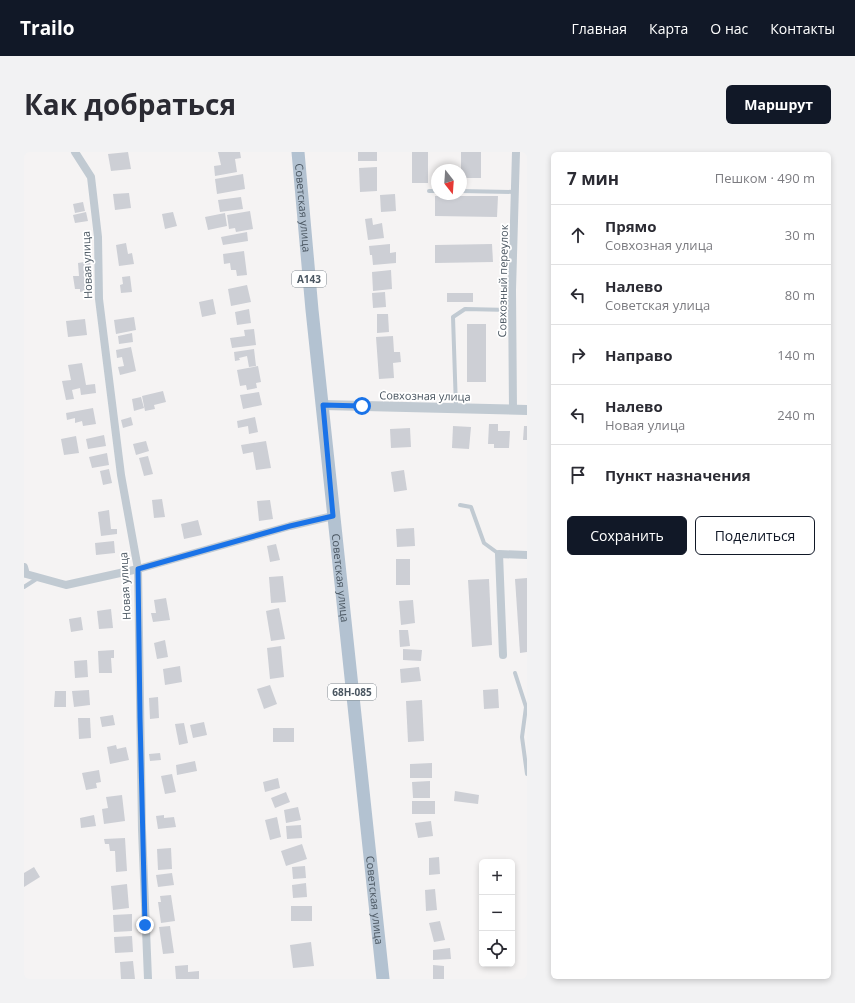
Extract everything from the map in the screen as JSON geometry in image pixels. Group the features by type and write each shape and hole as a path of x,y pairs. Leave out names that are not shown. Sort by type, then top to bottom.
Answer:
{"main road":[{"name":"Советская улица","path":"298,152 311,303 383,979"}],"street":[{"name":"Новая улица","path":"75,152 91,177 98,237 100,299 110,387 121,475 138,569 142,823 148,979"},
{"name":"Совхозный переулок","path":"513,410 516,152"},
{"name":"Совхозная улица","path":"323,405 527,410"},
{"path":"24,567 26,574 66,585 138,569 290,526 333,516"},
{"path":"503,655 499,554 527,555"}],"lane":[{"path":"467,191 515,192"},
{"path":"456,408 453,317 465,309 513,310"},
{"path":"460,505 471,507 484,543 499,554"},
{"path":"24,587 38,577"},
{"path":"515,673 526,707 522,737 527,774"}],"building":[{"path":"128,152 131,169 111,171 108,154"},
{"path":"218,152 240,152 241,158 235,159 237,172 215,176 214,166 221,165"},
{"path":"358,152 377,152 377,161 358,161"},
{"path":"412,152 428,152 428,183 412,183"},
{"path":"461,152 481,152 481,178 467,178 467,164 461,164"},
{"path":"377,167 377,191 360,192 359,168"},
{"path":"243,174 245,189 217,194 215,179"},
{"path":"129,193 131,208 115,210 113,194"},
{"path":"395,194 396,211 381,212 380,195"},
{"path":"467,196 498,196 497,217 435,216 435,200 467,200"},
{"path":"241,197 243,209 220,212 218,200"},
{"path":"83,202 85,211 75,213 73,204"},
{"path":"250,211 253,229 236,232 235,228 229,229 227,215"},
{"path":"86,212 88,221 75,223 73,215"},
{"path":"173,212 177,226 165,229 162,214"},
{"path":"225,213 227,226 208,230 205,217"},
{"path":"372,218 373,225 382,223 384,238 368,240 365,219"},
{"path":"247,232 248,241 223,245 221,237"},
{"path":"126,243 128,254 132,253 134,264 119,266 116,245"},
{"path":"390,244 390,253 396,252 396,263 373,265 369,246"},
{"path":"492,244 493,262 435,263 435,245"},
{"path":"244,251 247,275 237,276 236,270 231,270 230,263 224,264 223,254"},
{"path":"90,261 93,290 80,292 80,289 75,289 73,276 79,276 78,263"},
{"path":"391,270 392,289 373,291 372,272"},
{"path":"130,276 132,292 121,293 120,285 123,284 122,277"},
{"path":"247,285 251,302 231,306 228,289"},
{"path":"385,292 386,307 373,308 372,293"},
{"path":"447,293 473,293 473,302 447,302"},
{"path":"213,299 216,314 202,317 199,302"},
{"path":"249,309 251,323 237,325 235,312"},
{"path":"377,314 388,314 389,332 377,333"},
{"path":"134,317 136,330 116,334 114,320"},
{"path":"85,319 87,335 68,337 66,321"},
{"path":"467,324 486,324 486,382 467,382"},
{"path":"254,329 256,345 232,348 230,338 245,336 244,330"},
{"path":"132,333 133,342 119,344 118,336"},
{"path":"393,336 394,352 400,352 401,362 393,363 394,378 379,379 376,337"},
{"path":"131,347 136,371 120,375 118,367 124,366 122,357 117,358 116,350"},
{"path":"254,349 256,366 249,367 247,356 239,358 240,360 235,361 234,352"},
{"path":"82,363 86,385 95,384 96,393 81,395 80,388 72,390 74,399 66,400 62,381 71,380 68,365"},
{"path":"258,366 261,382 256,383 257,388 247,390 246,385 240,386 237,370"},
{"path":"163,391 166,402 154,405 155,409 145,411 142,396"},
{"path":"259,392 262,405 243,409 240,395"},
{"path":"141,397 144,408 134,411 132,399"},
{"path":"93,408 96,424 83,426 82,421 75,423 75,418 67,420 66,413"},
{"path":"131,417 133,425 123,428 121,420"},
{"path":"255,417 258,432 249,434 248,426 238,428 237,421"},
{"path":"489,424 498,424 498,431 510,431 509,448 494,448 494,444 488,444"},
{"path":"453,426 471,427 469,449 452,448"},
{"path":"524,426 527,426 527,440 523,440"},
{"path":"410,428 411,447 391,448 390,429"},
{"path":"104,435 106,446 88,449 86,439"},
{"path":"76,436 79,453 64,455 61,439"},
{"path":"146,441 149,451 136,455 133,444"},
{"path":"266,441 271,468 256,470 253,452 243,454 241,445"},
{"path":"107,453 109,465 92,468 89,457"},
{"path":"148,456 153,474 144,476 139,458"},
{"path":"109,469 112,483 103,485 100,471"},
{"path":"404,470 407,490 394,492 391,472"},
{"path":"162,499 165,517 154,518 152,500"},
{"path":"270,500 273,519 259,521 257,501"},
{"path":"109,510 111,529 117,529 117,534 101,536 98,512"},
{"path":"198,520 202,535 184,539 181,524"},
{"path":"414,528 415,546 397,547 396,529"},
{"path":"114,541 115,553 96,555 95,543"},
{"path":"276,544 280,560 270,562 267,546"},
{"path":"396,559 410,559 410,585 396,585"},
{"path":"283,576 286,602 271,603 269,577"},
{"path":"527,578 527,652 520,653 515,579"},
{"path":"489,579 492,645 472,647 468,580"},
{"path":"166,598 170,620 153,622 151,613 156,613 154,600"},
{"path":"413,600 415,623 401,625 399,601"},
{"path":"279,608 285,639 271,641 266,611"},
{"path":"111,609 113,628 99,629 97,611"},
{"path":"81,617 83,630 71,632 69,619"},
{"path":"399,630 408,630 410,646 400,647"},
{"path":"165,640 168,657 157,659 154,643"},
{"path":"281,646 284,677 270,679 267,648"},
{"path":"403,649 422,650 421,661 403,660"},
{"path":"114,650 114,658 111,658 112,673 99,673 98,651"},
{"path":"87,660 88,677 75,678 74,661"},
{"path":"180,666 182,682 165,685 163,669"},
{"path":"419,667 421,681 401,683 400,669"},
{"path":"270,685 277,704 264,709 257,689"},
{"path":"498,689 499,708 484,709 483,690"},
{"path":"89,690 90,705 74,707 72,691"},
{"path":"55,691 66,691 66,707 54,707"},
{"path":"158,697 159,718 150,719 149,698"},
{"path":"422,700 424,741 408,742 406,701"},
{"path":"113,715 115,725 102,727 100,717"},
{"path":"78,718 90,718 91,738 79,739"},
{"path":"204,722 207,735 193,738 190,725"},
{"path":"184,723 188,743 179,745 175,724"},
{"path":"273,728 294,728 294,742 273,742"},
{"path":"116,745 117,749 126,747 129,760 110,764 107,747"},
{"path":"160,753 161,760 150,761 149,754"},
{"path":"195,761 197,771 177,775 176,765"},
{"path":"432,763 432,778 410,778 410,764"},
{"path":"99,770 101,782 96,783 97,788 86,790 82,773"},
{"path":"172,774 176,792 165,794 161,776"},
{"path":"278,778 280,788 265,792 263,782"},
{"path":"430,781 430,798 413,798 412,782"},
{"path":"455,791 479,795 478,804 454,801"},
{"path":"286,792 290,802 275,808 271,798"},
{"path":"122,795 125,821 104,824 102,809 108,808 106,797"},
{"path":"412,801 435,801 435,814 412,814"},
{"path":"298,807 301,820 286,823 284,810"},
{"path":"94,815 96,826 81,828 80,818"},
{"path":"164,815 164,818 174,817 176,827 158,829 156,816"},
{"path":"277,817 281,837 270,840 265,820"},
{"path":"431,821 433,836 418,838 415,823"},
{"path":"301,825 302,838 287,839 286,826"},
{"path":"125,838 127,871 116,872 115,851 110,851 109,844 105,844 104,839"},
{"path":"302,844 307,859 286,866 281,851"},
{"path":"171,848 172,869 158,870 157,849"},
{"path":"439,857 440,874 429,875 429,858"},
{"path":"305,866 306,878 293,879 292,867"},
{"path":"34,867 40,877 24,887 24,873"},
{"path":"172,873 174,885 158,887 156,875"},
{"path":"306,883 307,897 293,898 292,885"},
{"path":"127,884 129,908 113,910 111,886"},
{"path":"435,889 437,910 426,911 425,890"},
{"path":"171,895 175,921 161,923 158,902 161,902 160,896"},
{"path":"291,906 312,906 312,921 291,921"},
{"path":"132,914 132,931 114,932 113,915"},
{"path":"440,921 445,940 434,942 429,923"},
{"path":"170,926 174,953 163,954 159,927"},
{"path":"132,936 133,952 115,953 114,937"},
{"path":"311,942 314,966 293,968 290,945"},
{"path":"450,948 451,959 433,960 433,950"},
{"path":"133,961 135,979 121,979 120,962"},
{"path":"188,965 188,972 199,971 199,979 176,979 175,966"},
{"path":"433,965 444,966 444,979 433,979"}],"route":[{"path":"145,925 138,569 290,526 333,516 323,405 362,406"}]}
